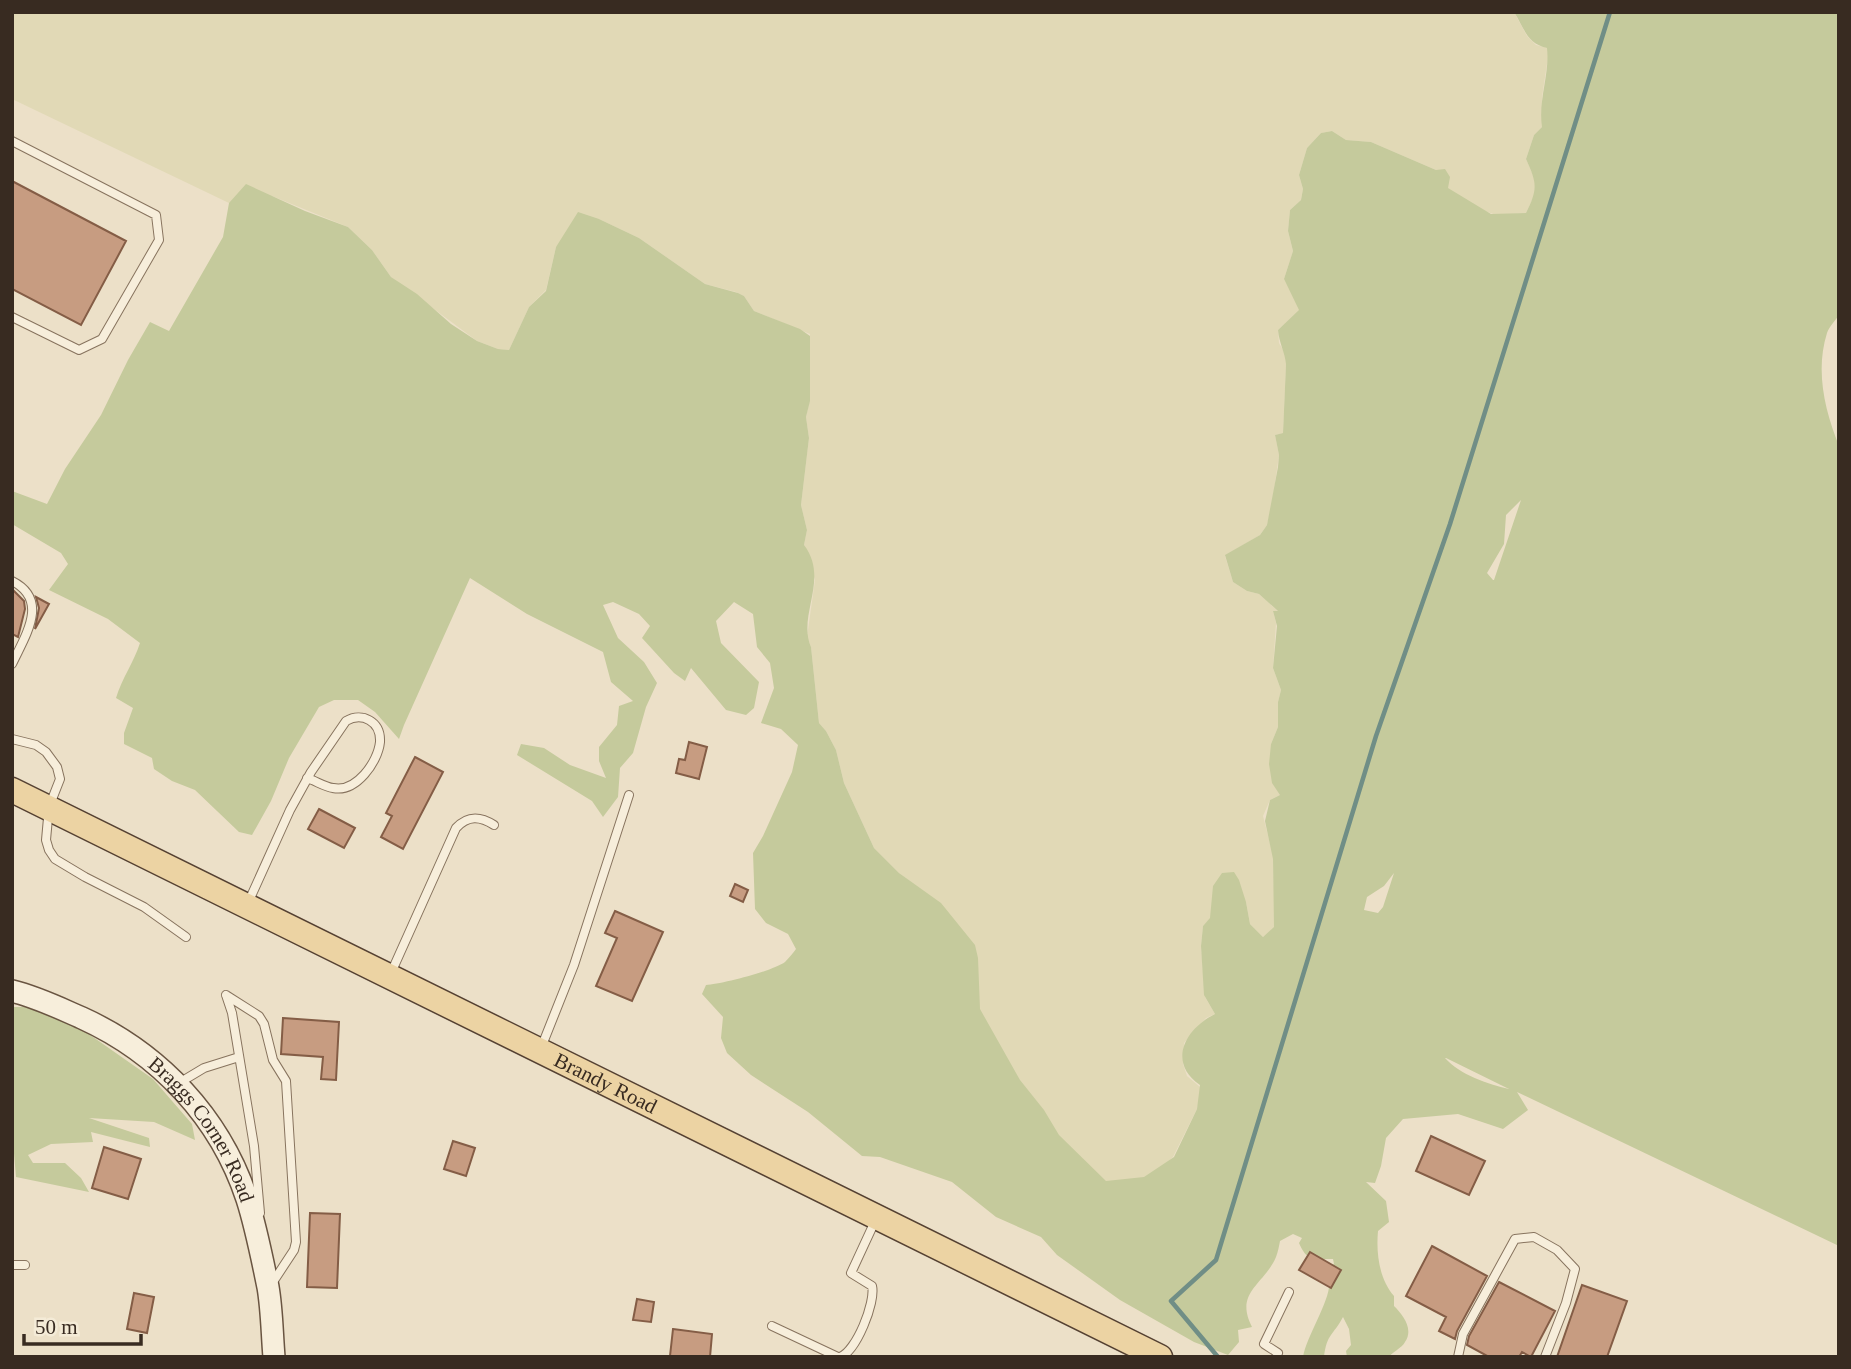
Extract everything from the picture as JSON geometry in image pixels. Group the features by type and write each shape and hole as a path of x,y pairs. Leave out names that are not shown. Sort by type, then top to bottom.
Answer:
{"main road":[{"name":"Brandy Road","path":"12,792 49,807 877,1216 1150,1355"},
{"name":"Braggs Corner Road","path":"12,992 32,996 102,1027 149,1057 179,1083 220,1139 247,1198 268,1289 274,1357"}],"lane":[{"path":"12,141 156,215 159,240 102,339 79,350 12,317"},
{"path":"12,581 21,585 28,593 33,612 12,664"},
{"path":"247,905 307,778 346,721 362,717 375,725 380,744 359,780 350,786 332,788 307,778"},
{"path":"12,739 36,745 53,758 60,779 49,807 46,840 55,859 145,907 186,937"},
{"path":"540,1051 574,965 629,795"},
{"path":"390,976 456,828 467,818 477,817 494,825"},
{"path":"226,995 259,1016 264,1024 273,1060 286,1081 296,1242 294,1250 268,1289 254,1146 226,995"},
{"path":"179,1083 204,1068 239,1057"},
{"path":"772,1326 839,1357 846,1355 853,1348 874,1300 872,1286 851,1273 877,1216"},
{"path":"1458,1357 1464,1334 1515,1239 1534,1237 1557,1250 1575,1269 1566,1303 1545,1357"},
{"path":"12,1265 25,1265"},
{"path":"1276,1357 1278,1353 1264,1344 1289,1292"}],"shaded area":[{"path":"12,12 1514,12 1527,36 1536,45 1548,48 1542,97 1542,127 1534,135 1526,159 1534,177 1536,192 1526,213 1496,215 1479,209 1447,188 1436,170 1371,142 1346,140 1332,131 1321,133 1307,148 1299,175 1303,189 1301,200 1290,210 1288,231 1293,251 1284,279 1300,310 1278,330 1286,364 1283,433 1275,435 1279,455 1272,505 1267,525 1260,535 1225,556 1233,582 1247,591 1259,594 1279,612 1273,611 1276,623 1273,668 1281,690 1278,727 1271,744 1280,795 1270,800 1263,816 1273,855 1275,927 1263,937 1250,924 1246,902 1210,919 1203,926 1201,946 1205,997 1215,1014 1206,1018 1184,1043 1183,1064 1187,1076 1200,1087 1200,1097 1197,1109 1173,1157 1155,1175 1114,1188 1102,1184 1057,1139 993,1040 925,893 899,873 874,848 844,783 836,750 819,723 811,647 807,637 815,580 804,545 807,530 801,505 809,438 806,417 810,399 810,334 754,311 744,296 705,284 639,238 599,219 556,247 546,290 529,307 509,350 477,341 391,277 372,250 348,227 272,196 229,203 12,99"}],"green space":[{"path":"1514,12 1839,12 1839,315 1827,333 1823,347 1822,376 1826,405 1839,446 1839,1246 1517,1092 1528,1110 1503,1129 1458,1114 1403,1119 1386,1138 1375,1183 1366,1182 1386,1201 1389,1222 1378,1231 1380,1265 1385,1282 1394,1296 1394,1306 1408,1327 1405,1342 1389,1357 1347,1357 1346,1351 1351,1345 1349,1329 1343,1317 1329,1339 1324,1357 1303,1357 1327,1297 1329,1281 1325,1270 1334,1264 1333,1259 1316,1259 1305,1254 1299,1243 1302,1238 1293,1234 1280,1241 1271,1267 1253,1289 1246,1305 1252,1327 1238,1330 1239,1342 1228,1355 1194,1342 1120,1300 1057,1255 1041,1237 996,1217 952,1182 880,1157 862,1156 808,1112 751,1075 727,1053 721,1038 723,1017 702,994 706,985 734,980 779,966 796,949 788,934 766,923 755,909 753,853 792,772 798,745 781,729 761,723 774,688 770,663 757,647 753,614 734,602 716,621 721,643 759,682 754,708 746,715 726,710 691,668 685,681 674,673 642,638 650,626 639,614 613,602 603,605 618,638 644,662 657,683 646,707 633,753 620,768 618,797 603,817 592,801 517,755 521,744 544,748 570,765 606,778 599,761 599,747 617,725 619,706 633,701 611,682 603,652 527,614 470,578 399,739 375,712 358,700 334,700 319,707 289,758 271,801 252,835 239,832 195,790 172,781 154,769 152,758 124,744 124,733 133,708 116,698 140,643 108,619 49,590 68,564 61,553 12,524 12,491 47,504 65,469 101,415 150,322 169,331 223,237 229,203 246,184 348,227 372,250 391,277 417,294 451,324 477,341 498,349 509,350 529,307 546,291 556,247 578,212 639,238 705,284 744,296 754,311 800,329 810,336 810,401 806,417 809,438 801,505 807,530 804,545 814,571 808,635 819,723 836,750 844,783 874,848 899,873 941,903 975,945 980,1009 1020,1080 1044,1110 1059,1135 1106,1181 1144,1177 1174,1157 1197,1109 1200,1085 1190,1076 1182,1056 1188,1037 1195,1028 1215,1014 1204,995 1201,946 1203,926 1210,918 1213,886 1222,873 1234,872 1239,880 1250,924 1263,937 1274,927 1273,859 1265,821 1270,800 1280,795 1272,783 1269,764 1271,744 1278,727 1281,690 1273,668 1277,626 1273,611 1278,611 1259,594 1247,591 1233,582 1225,555 1260,535 1267,525 1278,467 1279,455 1275,435 1283,433 1286,364 1278,330 1299,310 1284,279 1293,251 1288,231 1290,210 1301,200 1303,189 1299,175 1307,148 1321,133 1332,131 1346,140 1371,142 1436,170 1445,169 1450,177 1448,188 1491,214 1526,213 1535,186 1526,159 1534,135 1542,127 1547,48 1530,39","holes":["1521,500 1494,580 1493,580 1487,573 1504,544 1506,515","1394,873 1383,907 1378,913 1364,910 1367,897 1384,886","1445,1058 1509,1089 1475,1078"]},
{"path":"12,1007 25,1007 73,1023 153,1079 192,1124 195,1140 154,1122 89,1118 149,1138 150,1147 91,1132 93,1142 51,1144 28,1155 33,1163 65,1163 81,1178 89,1192 16,1177 12,1130"}],"building":[{"path":"12,181 126,241 81,325 12,289"},
{"path":"12,589 24,601 25,609 18,637 12,634"},
{"path":"36,597 49,604 35,629 39,608"},
{"path":"689,742 707,747 699,779 676,773 679,759 685,760"},
{"path":"415,757 443,772 403,849 381,837 392,816 386,813"},
{"path":"319,809 355,828 344,848 308,829"},
{"path":"735,884 748,890 743,902 730,896"},
{"path":"615,911 663,932 632,1001 596,986 617,938 605,933"},
{"path":"283,1018 339,1022 336,1080 321,1079 323,1057 281,1054"},
{"path":"1431,1136 1485,1161 1469,1195 1416,1171"},
{"path":"453,1141 475,1148 466,1176 444,1169"},
{"path":"104,1147 141,1159 128,1199 92,1188"},
{"path":"310,1213 340,1214 337,1288 307,1287"},
{"path":"1432,1246 1487,1276 1455,1339 1439,1331 1446,1317 1406,1296"},
{"path":"1310,1252 1341,1270 1331,1288 1299,1270"},
{"path":"1499,1282 1555,1311 1531,1357 1522,1352 1519,1357 1489,1357 1467,1345 1469,1336"},
{"path":"1582,1285 1627,1301 1607,1357 1557,1357"},
{"path":"134,1293 154,1297 147,1333 127,1329"},
{"path":"637,1299 654,1302 651,1322 633,1320"},
{"path":"673,1329 712,1334 710,1357 670,1356"}],"waterway":[{"path":"1218,1357 1171,1301 1216,1260 1376,736 1450,524 1610,12"}]}
